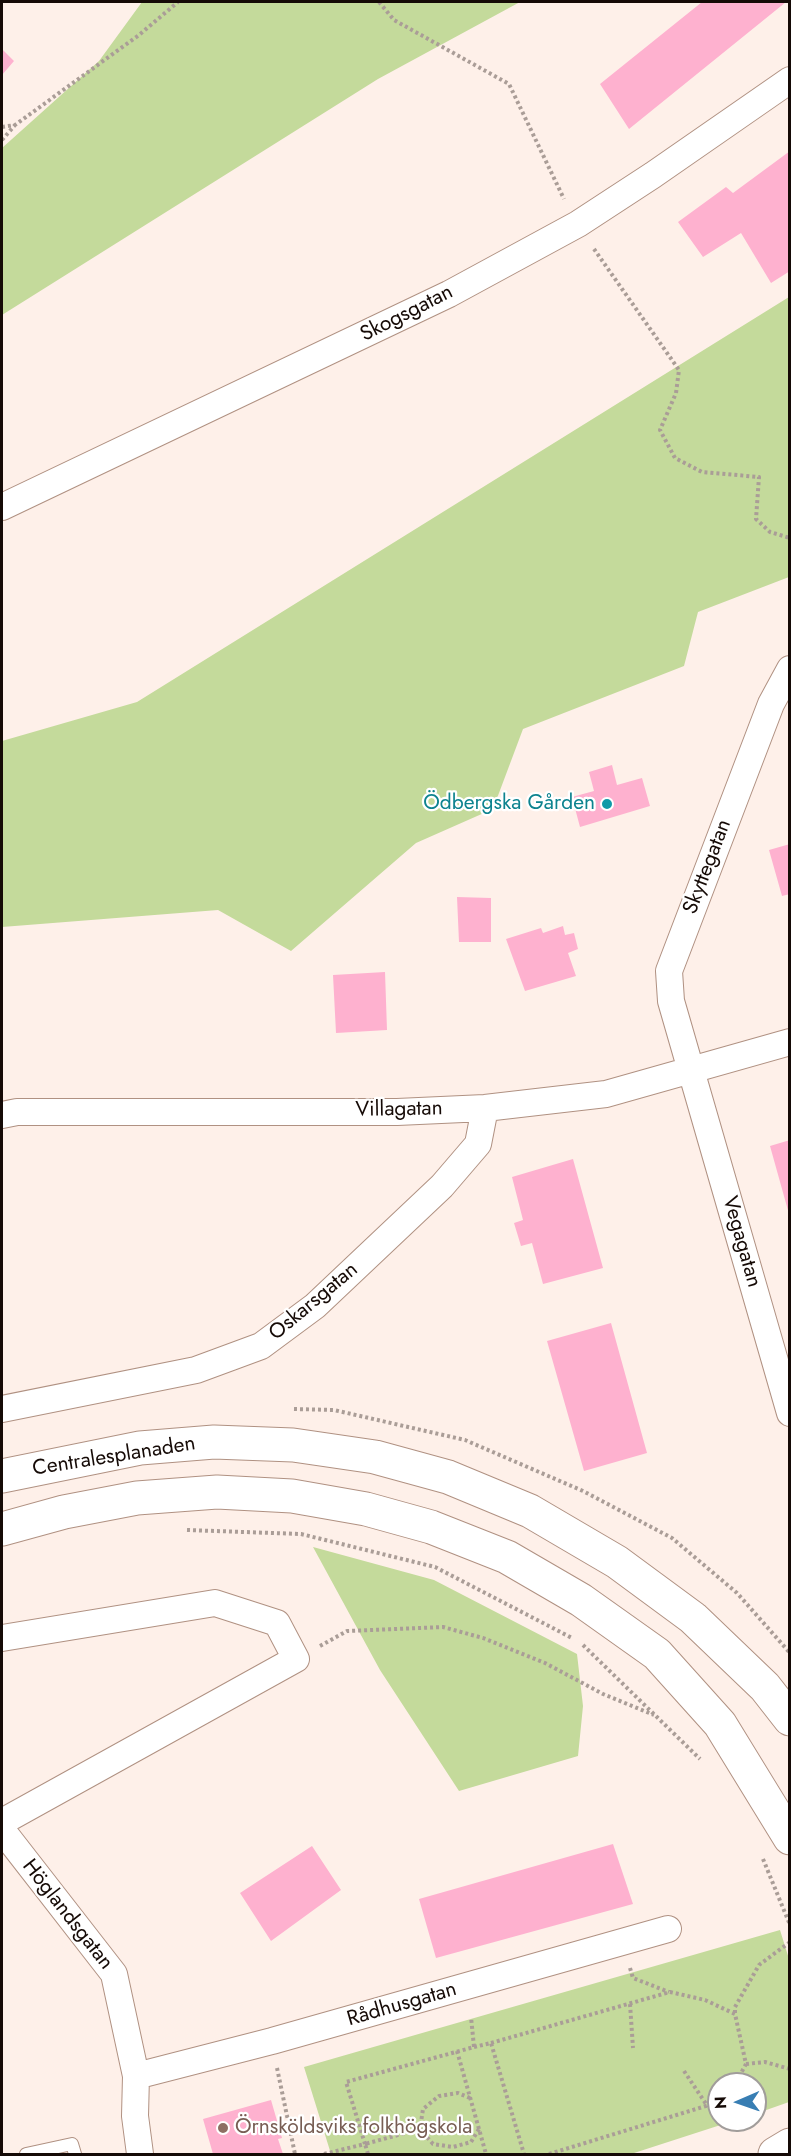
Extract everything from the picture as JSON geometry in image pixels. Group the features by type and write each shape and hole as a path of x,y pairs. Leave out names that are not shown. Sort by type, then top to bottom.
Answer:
{"main road":[{"name":"Centralesplanaden","path":"2,1476 140,1449 214,1442 293,1445 375,1456 448,1477 530,1510 617,1562 693,1618 765,1687 789,1719"},
{"name":"Centralesplanaden","path":"2,1529 64,1512 137,1498 217,1492 292,1496 366,1509 453,1536 507,1557 581,1600 657,1654 720,1724 789,1838"},
{"path":"775,2154 789,2145"}],"street":[{"name":"Skogsgatan","path":"2,507 347,345 578,224 653,175 789,80"},
{"name":"Skyttegatan","path":"693,1070 671,1001 669,971 771,704 789,669"},
{"name":"Villagatan","path":"7,1112 397,1112 485,1108 606,1094 789,1042"},
{"name":"Vegagatan","path":"693,1070 789,1413"},
{"name":"Oskarsgatan","path":"2,1409 196,1370 261,1346 315,1306 442,1186 478,1144 485,1108"},
{"path":"2,1638 215,1603 277,1623 296,1659 2,1821"},
{"name":"Höglandsgatan","path":"2,1830 114,1974 136,2076 135,2116 140,2154"},
{"name":"Rådhusgatan","path":"136,2076 272,2041 668,1929"}],"lane":[{"path":"26,2154 72,2144 75,2154"}],"path":[{"path":"2,140 15,125 139,35 178,2"},
{"path":"379,2 394,20 509,84 550,173 578,224 679,370 676,393 660,430 675,458 702,472 759,477 756,519 770,532 789,538"},
{"path":"2,127 15,125"},
{"path":"185,1530 301,1534 435,1567 579,1641 705,1765"},
{"path":"296,1659 347,1631 443,1627 483,1638 546,1663 603,1694 658,1717"},
{"path":"761,1855 782,1901 789,1925"},
{"path":"742,2072 746,2064 735,2007 759,1965 789,1942"},
{"path":"621,1944 633,1978 670,1992 705,2000 735,2014"},
{"path":"368,2154 346,2082 670,1992"},
{"path":"630,2004 633,2048"},
{"path":"471,2016 474,2047"},
{"path":"272,2041 295,2154"},
{"path":"490,2043 524,2154"},
{"path":"457,2051 486,2154"},
{"path":"746,2064 765,2062 789,2069"},
{"path":"684,2071 707,2106"},
{"path":"470,2098 458,2093 439,2097 423,2109 420,2129 433,2144 453,2147 471,2142 479,2129"},
{"path":"549,2154 707,2107"},
{"path":"324,2154 420,2129"}],"green space":[{"path":"142,2 520,2 378,79 2,315 2,148 99,61"},
{"path":"789,297 789,577 698,612 684,666 523,729 493,809 416,843 291,951 218,910 2,927 2,741 137,702"},
{"path":"313,1547 434,1580 577,1654 583,1706 578,1756 459,1791 380,1670"},
{"path":"780,1930 789,1959 789,2102 767,2110 767,2072 707,2072 707,2129 631,2154 331,2154 304,2067"}],"building":[{"path":"702,2 786,2 629,129 600,84"},
{"path":"2,49 14,61 2,75"},
{"path":"790,151 790,271 771,283 741,233 703,257 678,222 726,187 733,193"},
{"path":"612,765 617,785 642,778 650,806 580,827 572,797 594,791 589,772"},
{"path":"790,844 790,894 782,896 769,850"},
{"path":"457,897 491,898 491,942 459,942"},
{"path":"563,926 565,935 574,933 578,949 568,953 576,976 525,991 506,939 541,928 543,933"},
{"path":"385,972 387,1030 336,1033 333,975"},
{"path":"790,1140 790,1214 789,1214 770,1146"},
{"path":"573,1159 603,1268 543,1284 532,1243 521,1246 514,1223 523,1220 512,1177"},
{"path":"611,1323 647,1453 584,1471 547,1341"},
{"path":"613,1844 633,1904 436,1958 419,1899"},
{"path":"312,1846 341,1890 271,1941 240,1893"},
{"path":"271,2100 282,2138 278,2139 283,2154 213,2154 203,2119"}],"place":[{"name":"Ödbergska Gården","path":"607,804"},
{"name":"Örnsköldsviks folkhögskola","path":"223,2128"}]}
